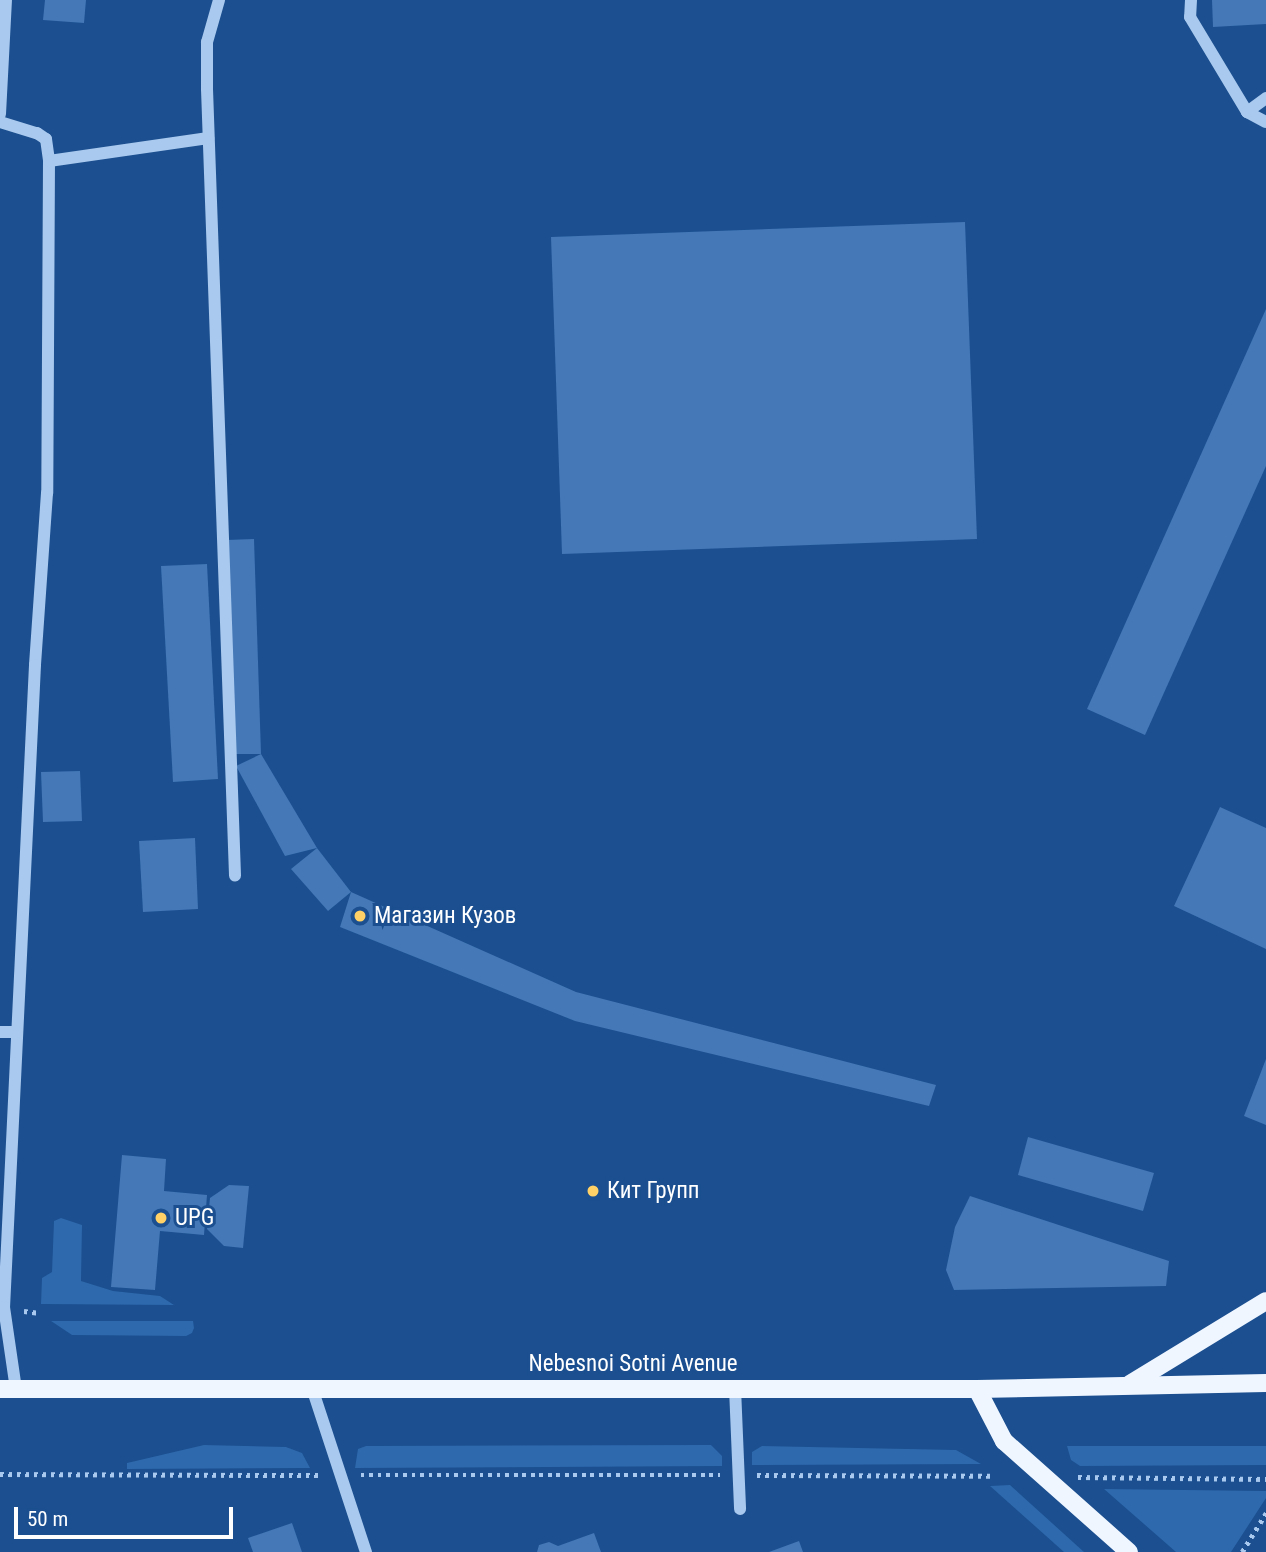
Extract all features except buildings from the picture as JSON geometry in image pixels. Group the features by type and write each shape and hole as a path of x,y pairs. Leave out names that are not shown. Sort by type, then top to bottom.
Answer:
{"main road":[{"path":"1127,1386 1266,1301"},
{"name":"Nebesnoi Sotni Avenue","path":"8,1389 977,1389 1266,1383"},
{"path":"977,1389 1004,1441 1129,1552"}],"lane":[{"path":"0,114 6,0"},
{"path":"219,0 207,42 208,138 234,876"},
{"path":"1191,0 1189,17 1247,111 1266,122"},
{"path":"1247,111 1266,98"},
{"path":"0,122 37,133 46,139 49,161 47,493 4,1307 8,1389"},
{"path":"49,161 208,138"},
{"path":"0,1031 17,1032"},
{"path":"312,1388 366,1552"},
{"path":"735,1388 740,1509"}],"path":[{"path":"0,1474 990,1476"},
{"path":"1078,1477 1266,1479"},
{"path":"1242,1552 1266,1513"}],"shaded area":[{"path":"61,1218 82,1225 81,1281 113,1291 160,1296 174,1305 41,1304 42,1278 52,1272 54,1221"},
{"path":"51,1321 193,1321 194,1328 192,1333 186,1336 72,1335"},
{"path":"204,1445 286,1447 302,1453 310,1468 127,1469 127,1463"},
{"path":"711,1445 722,1456 722,1466 355,1468 358,1449 366,1446"},
{"path":"762,1446 956,1450 981,1464 752,1465 752,1452"},
{"path":"1067,1446 1266,1446 1266,1465 1080,1466 1071,1460"},
{"path":"1010,1485 1084,1552 1064,1552 990,1486"},
{"path":"1104,1489 1266,1491 1266,1498 1231,1552 1176,1552"}],"place":[{"name":"Магазин Кузов","path":"360,916"},
{"name":"Кит Групп","path":"593,1191"},
{"name":"UPG","path":"161,1218"}]}
